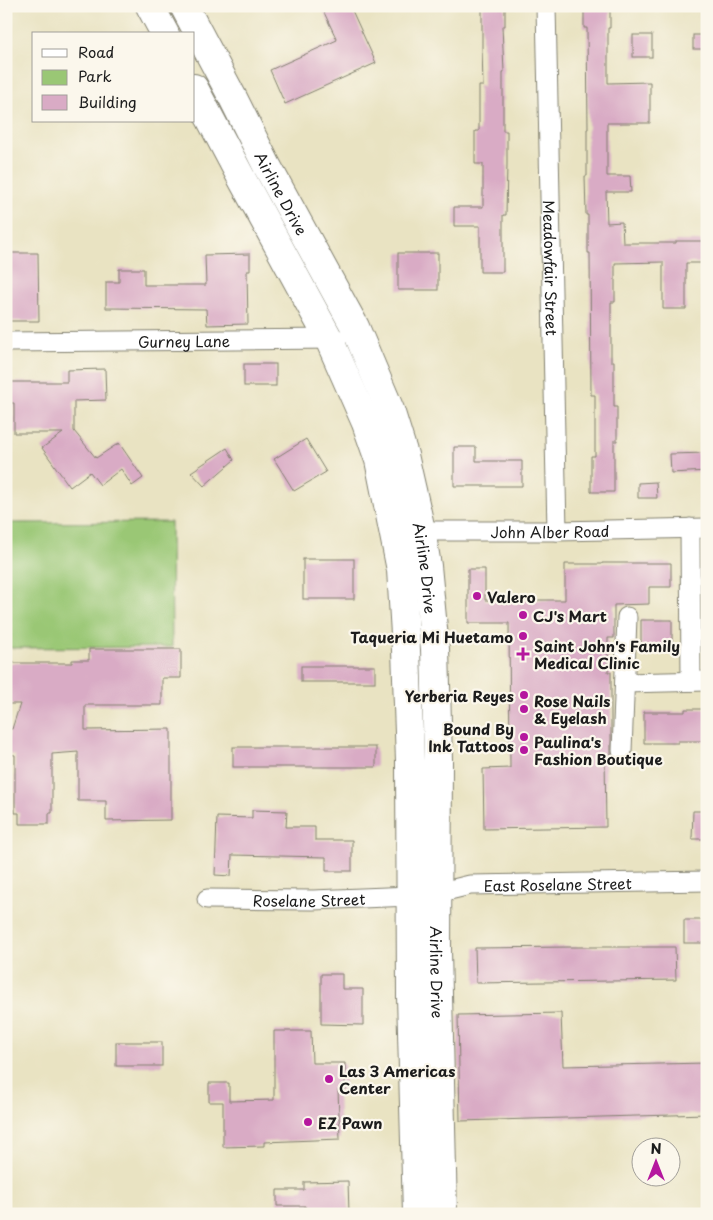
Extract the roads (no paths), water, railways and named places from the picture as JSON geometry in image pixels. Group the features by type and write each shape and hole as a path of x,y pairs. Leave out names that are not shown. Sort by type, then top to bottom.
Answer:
{"main road":[{"path":"150,6 164,32"},
{"name":"Airline Drive","path":"184,6 267,166 355,327 390,410 404,455 421,530 427,566 435,649 438,760 411,996 417,1214"},
{"path":"200,99 233,98"},
{"name":"Airline Drive","path":"200,99 330,339 366,423 379,460 401,570 410,761 424,894 443,1214"}],"street":[{"name":"Meadowfair Street","path":"546,6 557,531"},
{"name":"Gurney Lane","path":"6,342 360,339"},
{"name":"John Alber Road","path":"393,532 421,530 557,531 698,528"},
{"path":"625,683 699,682 698,528"},
{"path":"622,751 627,617"},
{"name":"East Roselane Street","path":"424,894 470,885 707,881"},
{"name":"Roselane Street","path":"207,899 313,900 424,894"}],"place":[{"name":"Valero","path":"477,596"},
{"name":"CJ's Mart","path":"523,615"},
{"name":"Taqueria Mi Huetamo","path":"523,636"},
{"name":"Saint John's Family Medical Clinic","path":"523,654"},
{"name":"Yerberia Reyes","path":"524,695"},
{"name":"Rose Nails & Eyelash","path":"524,709"},
{"name":"Bound By Ink Tattoos","path":"524,737"},
{"name":"Paulina's Fashion Boutique","path":"524,750"},
{"name":"Las 3 Americas Center","path":"329,1079"},
{"name":"EZ Pawn","path":"308,1122"}]}
